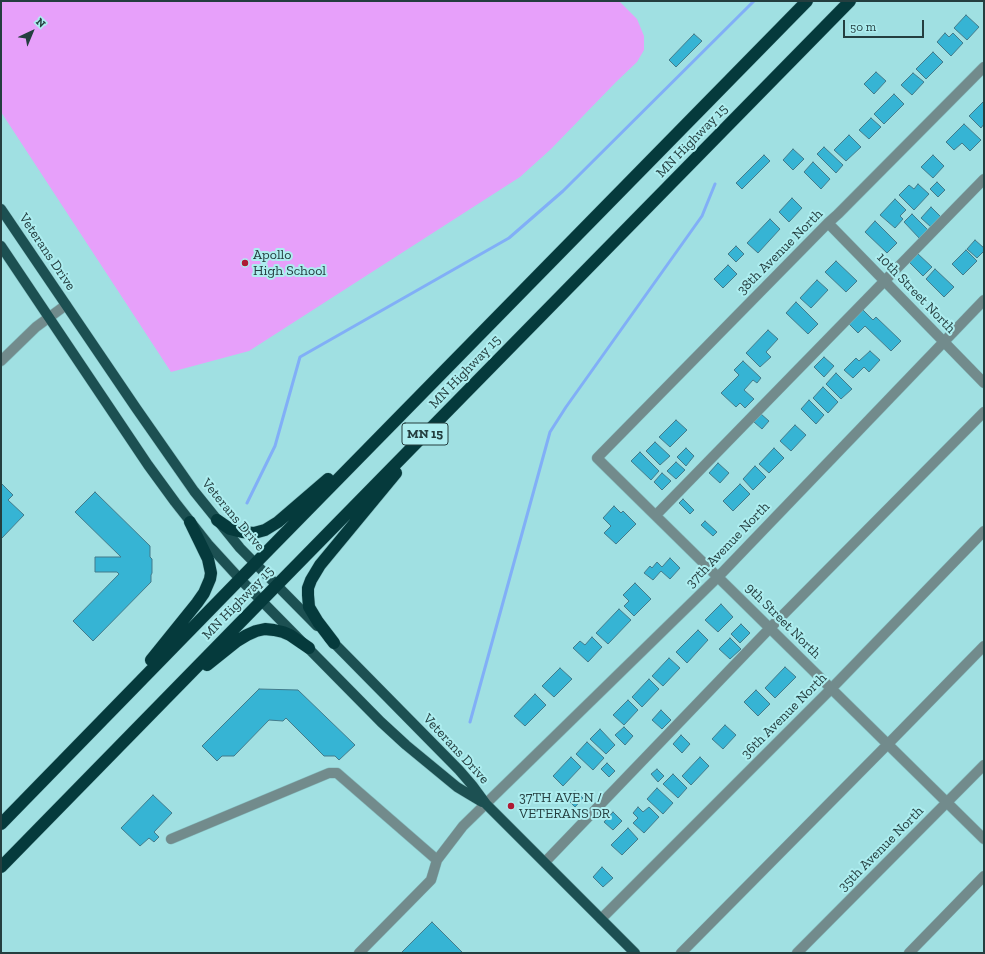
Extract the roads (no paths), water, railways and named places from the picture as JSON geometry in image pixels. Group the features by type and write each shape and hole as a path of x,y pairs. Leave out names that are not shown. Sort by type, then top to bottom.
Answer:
{"highway":[{"name":"MN Highway 15","path":"1,824 807,1"},
{"name":"MN Highway 15","path":"1,867 850,1"},
{"path":"334,643 309,607 308,588 311,580 320,565 375,500 440,418"},
{"path":"217,520 230,529 248,533 260,532 271,527 300,504 397,419"},
{"path":"103,719 197,603 208,586 211,573 208,559 190,522"},
{"path":"168,696 237,641 256,631 265,629 283,632 309,648"}],"main road":[{"name":"Veterans Drive","path":"1,209 161,445 217,520 255,564 459,770 486,804 635,953"},
{"name":"Veterans Drive","path":"1,246 148,465 208,544 240,579 381,722 406,745 457,787 486,804"}],"street":[{"name":"38th Avenue North","path":"597,458 984,67"},
{"path":"656,516 984,179"},
{"name":"10th Street North","path":"828,223 984,383"},
{"name":"37th Avenue North","path":"436,860 463,826 718,576 984,300"},
{"path":"2,357 49,317 66,305"},
{"path":"544,862 770,628 984,412"},
{"name":"9th Street North","path":"597,458 984,839"},
{"name":"36th Avenue North","path":"601,919 831,689 984,531"},
{"path":"681,953 984,646"},
{"name":"35th Avenue North","path":"797,953 984,765"},
{"path":"171,839 329,773 337,773 436,860 431,880 359,953"},
{"path":"909,953 984,876"}],"waterway":[{"path":"247,503 275,446 300,357 509,238 563,191 754,1"},
{"path":"470,722 550,432 566,407 702,216 715,184"}],"place":[{"name":"Apollo High School","path":"245,263"},
{"name":"37TH AVE N / VETERANS DR","path":"511,806"}]}
